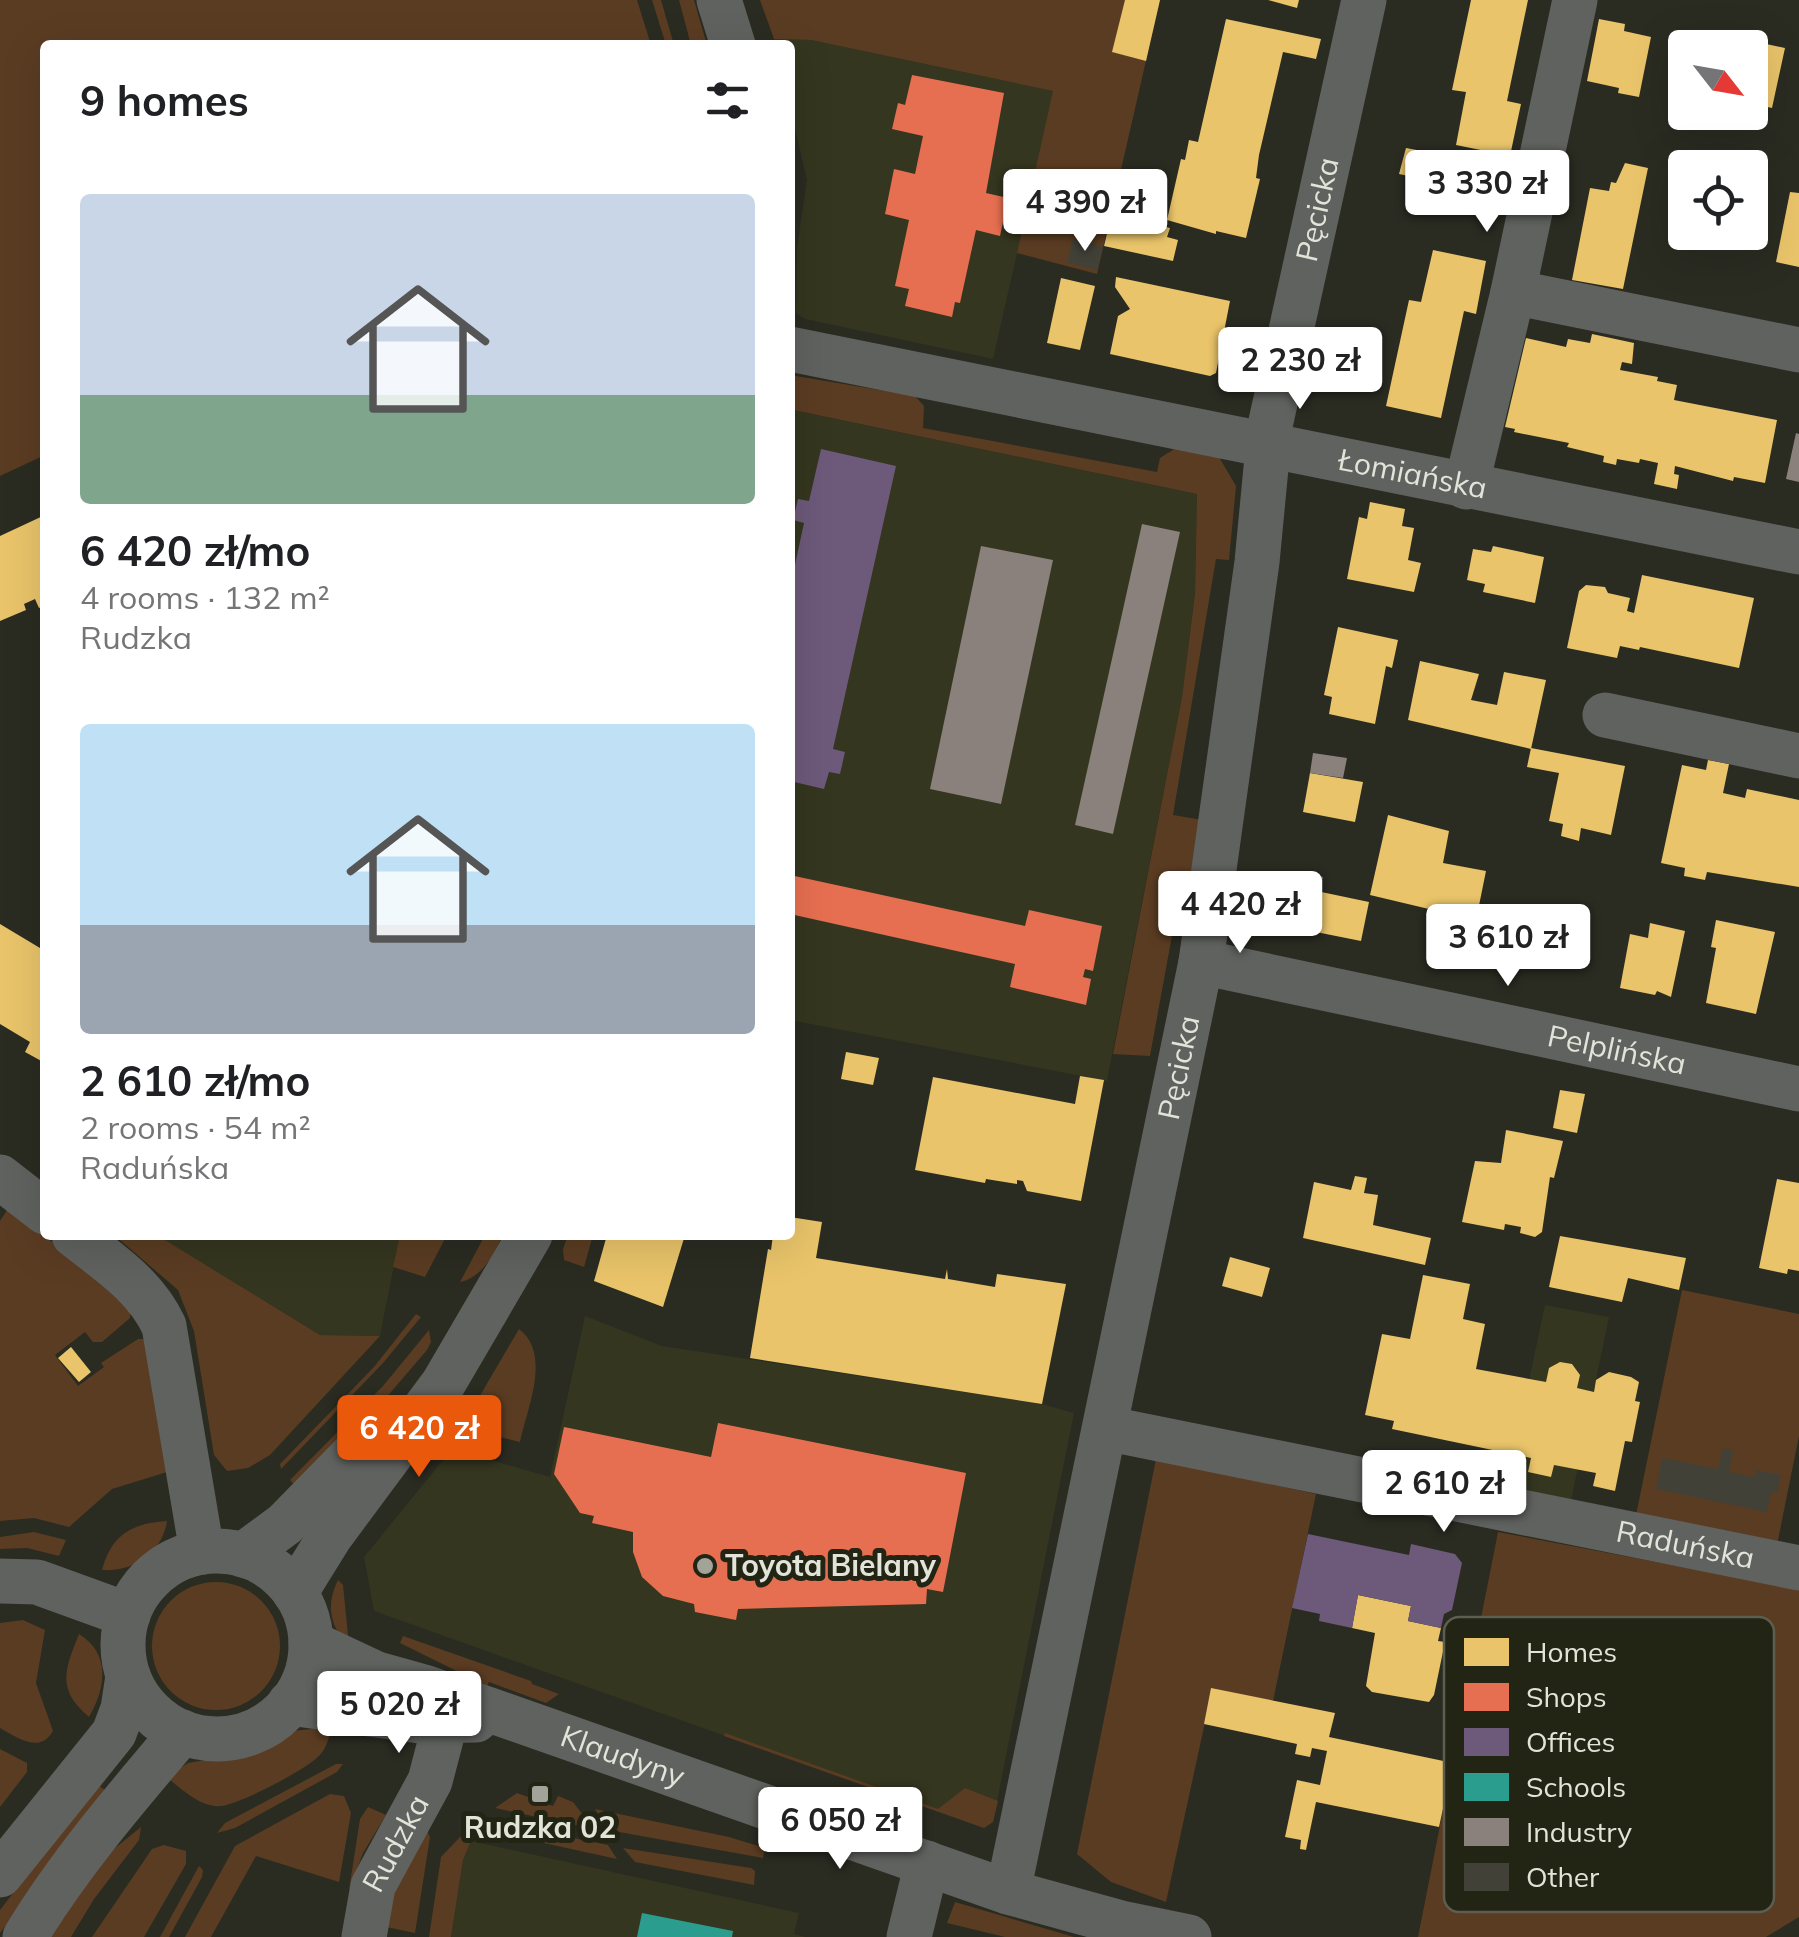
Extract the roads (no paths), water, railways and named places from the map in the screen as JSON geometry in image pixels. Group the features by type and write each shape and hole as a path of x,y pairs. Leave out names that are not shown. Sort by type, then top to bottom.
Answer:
{"street":[{"path":"719,0 731,40"},
{"name":"Pęcicka","path":"1008,1892 1201,962 1258,562 1269,444 1310,236 1364,0"},
{"path":"1466,487 1513,292 1575,0"},
{"path":"1513,292 1799,350"},
{"name":"Łomiańska","path":"795,350 1799,552"},
{"path":"1606,716 1799,756"},
{"name":"Pelplińska","path":"1201,962 1799,1089"},
{"path":"0,1178 40,1208"},
{"path":"80,1240 142,1290 164,1326 222,1553"},
{"path":"296,1593 331,1535 442,1384 527,1240"},
{"path":"0,1875 114,1733 123,1709 128,1676 124,1647 128,1615 146,1585 182,1558 258,1546 301,1509 476,1328"},
{"name":"Raduńska","path":"1104,1428 1799,1568"},
{"path":"128,1676 150,1712 182,1732 205,1739 240,1736 260,1729 290,1704 304,1680 311,1643 303,1608 282,1576 222,1553"},
{"path":"0,1581 38,1582 128,1615"},
{"name":"Klaudyny","path":"311,1643 450,1709 512,1719 1008,1892 1121,1924 1189,1937"},
{"name":"Klaudyny","path":"290,1704 420,1721 450,1709"},
{"name":"Rudzka","path":"364,1937 373,1886 426,1791 450,1709"},
{"path":"25,1937 47,1900 112,1812 182,1732"},
{"path":"909,1937 927,1863"}],"place":[{"name":"Toyota Bielany","path":"705,1566"},
{"name":"Rudzka 02","path":"540,1794"}]}
